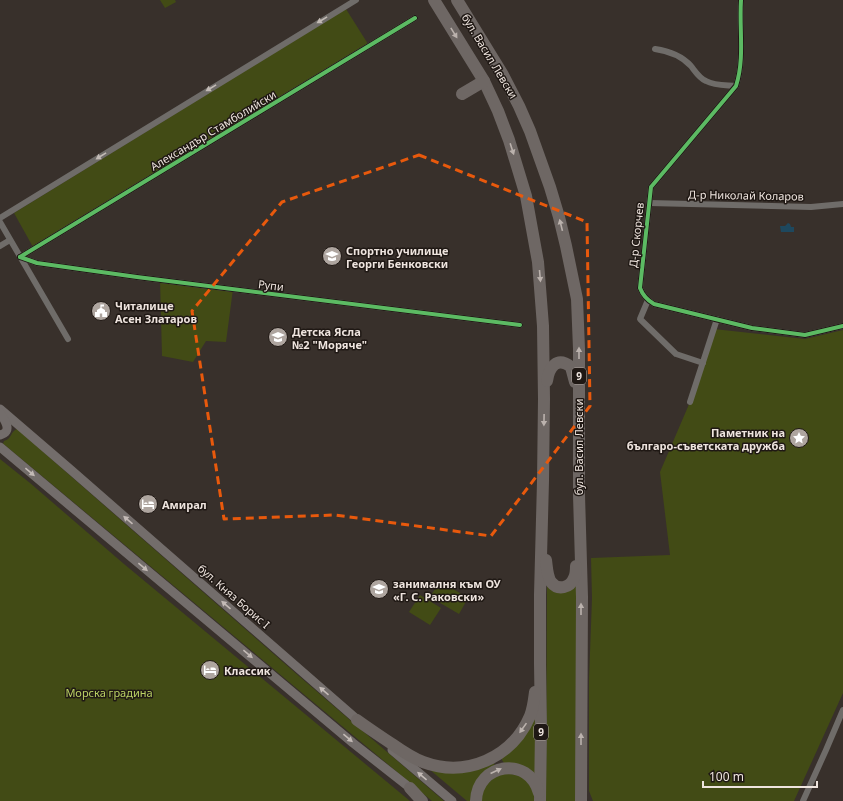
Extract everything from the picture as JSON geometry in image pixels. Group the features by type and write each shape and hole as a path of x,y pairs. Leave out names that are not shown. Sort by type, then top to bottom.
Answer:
{"highway":[{"name":"бул. Васил Левски","path":"434,0 484,81 498,111 526,196 538,262 543,326 544,399 540,664 540,798"},
{"name":"бул. Васил Левски","path":"457,0 507,73 550,187 559,217 577,298 582,597 580,778 582,800"},
{"path":"462,94 484,81"},
{"path":"544,399 550,370 554,365 563,362 571,367 578,393"},
{"path":"542,540 550,579 556,586 561,587 569,585 574,579 580,540"},
{"path":"357,720 405,754 422,762 450,768 475,765 491,758 505,748 511,743 527,722 532,707 540,664"},
{"path":"476,801 476,792 485,778 494,771 506,767 514,768 526,773 537,785 540,798"},
{"path":"410,788 422,801"}],"main road":[{"name":"бул. Княз Борис I","path":"0,409 452,801"},
{"path":"0,413 7,426 5,433 0,436"},
{"path":"0,447 353,743 426,801"}],"street":[{"path":"0,218 356,0"},
{"name":"Д-р Скорчев","path":"648,300 640,288 651,187 736,86 739,77 741,54 741,0"},
{"name":"Александър Стамболийски","path":"20,257 415,18"},
{"path":"655,49 666,51 681,57 700,77 706,81 715,84 736,86"},
{"name":"Д-р Николай Коларов","path":"649,203 811,207 843,204"},
{"path":"0,222 68,339"},
{"path":"0,246 10,240"},
{"name":"Рупи","path":"20,257 37,263 137,277 520,325"},
{"path":"703,364 676,354 640,319 648,300 654,304 752,328 805,335 843,326"},
{"path":"690,402 717,319"},
{"path":"803,801 843,710"}],"highlighted area":[{"path":"419,155 587,222 590,406 491,536 335,515 224,519 192,311 282,202"}],"green space":[{"path":"160,0 175,0 176,2 165,8"},
{"path":"346,9 368,44 33,247 14,213"},
{"path":"160,279 233,289 226,342 206,341 193,362 162,356"},
{"path":"714,329 805,339 843,330 843,693 794,801 593,801 589,791 589,680 592,598 591,558 670,555 660,472 693,395"},
{"path":"17,429 444,801 432,801 3,444 4,441 7,440"},
{"name":"Морска градина","path":"0,459 124,564 410,801 0,801"},
{"path":"440,581 468,598 459,614 430,597"},
{"path":"577,583 577,801 546,801 547,584"},
{"path":"420,595 441,608 430,625 409,612"},
{"path":"536,713 535,775 517,764 504,763 502,756"},
{"path":"493,762 496,767 472,801 467,801 429,769"},
{"path":"500,772 527,777 537,801 480,801 482,789"}],"water":[{"path":"788,223 791,227 794,227 794,232 781,232 780,226 785,226"}],"cycle path":[{"path":"741,0 741,54 739,75 736,86 651,187 640,288 646,298 654,304 752,328 805,335 843,326"},
{"path":"20,257 415,18"},
{"path":"20,257 37,263 137,277 520,325"}],"place":[{"name":"Спортно училище Георги Бенковски","path":"332,256"},
{"name":"Читалище Асен Златаров","path":"101,311"},
{"name":"Детска Ясла №2 \"Моряче\"","path":"278,337"},
{"name":"Паметник на българо-съветската дружба","path":"799,438"},
{"name":"Амирал","path":"148,504"},
{"name":"занималня към ОУ «Г. С. Раковски»","path":"379,589"},
{"name":"Классик","path":"210,670"}]}
